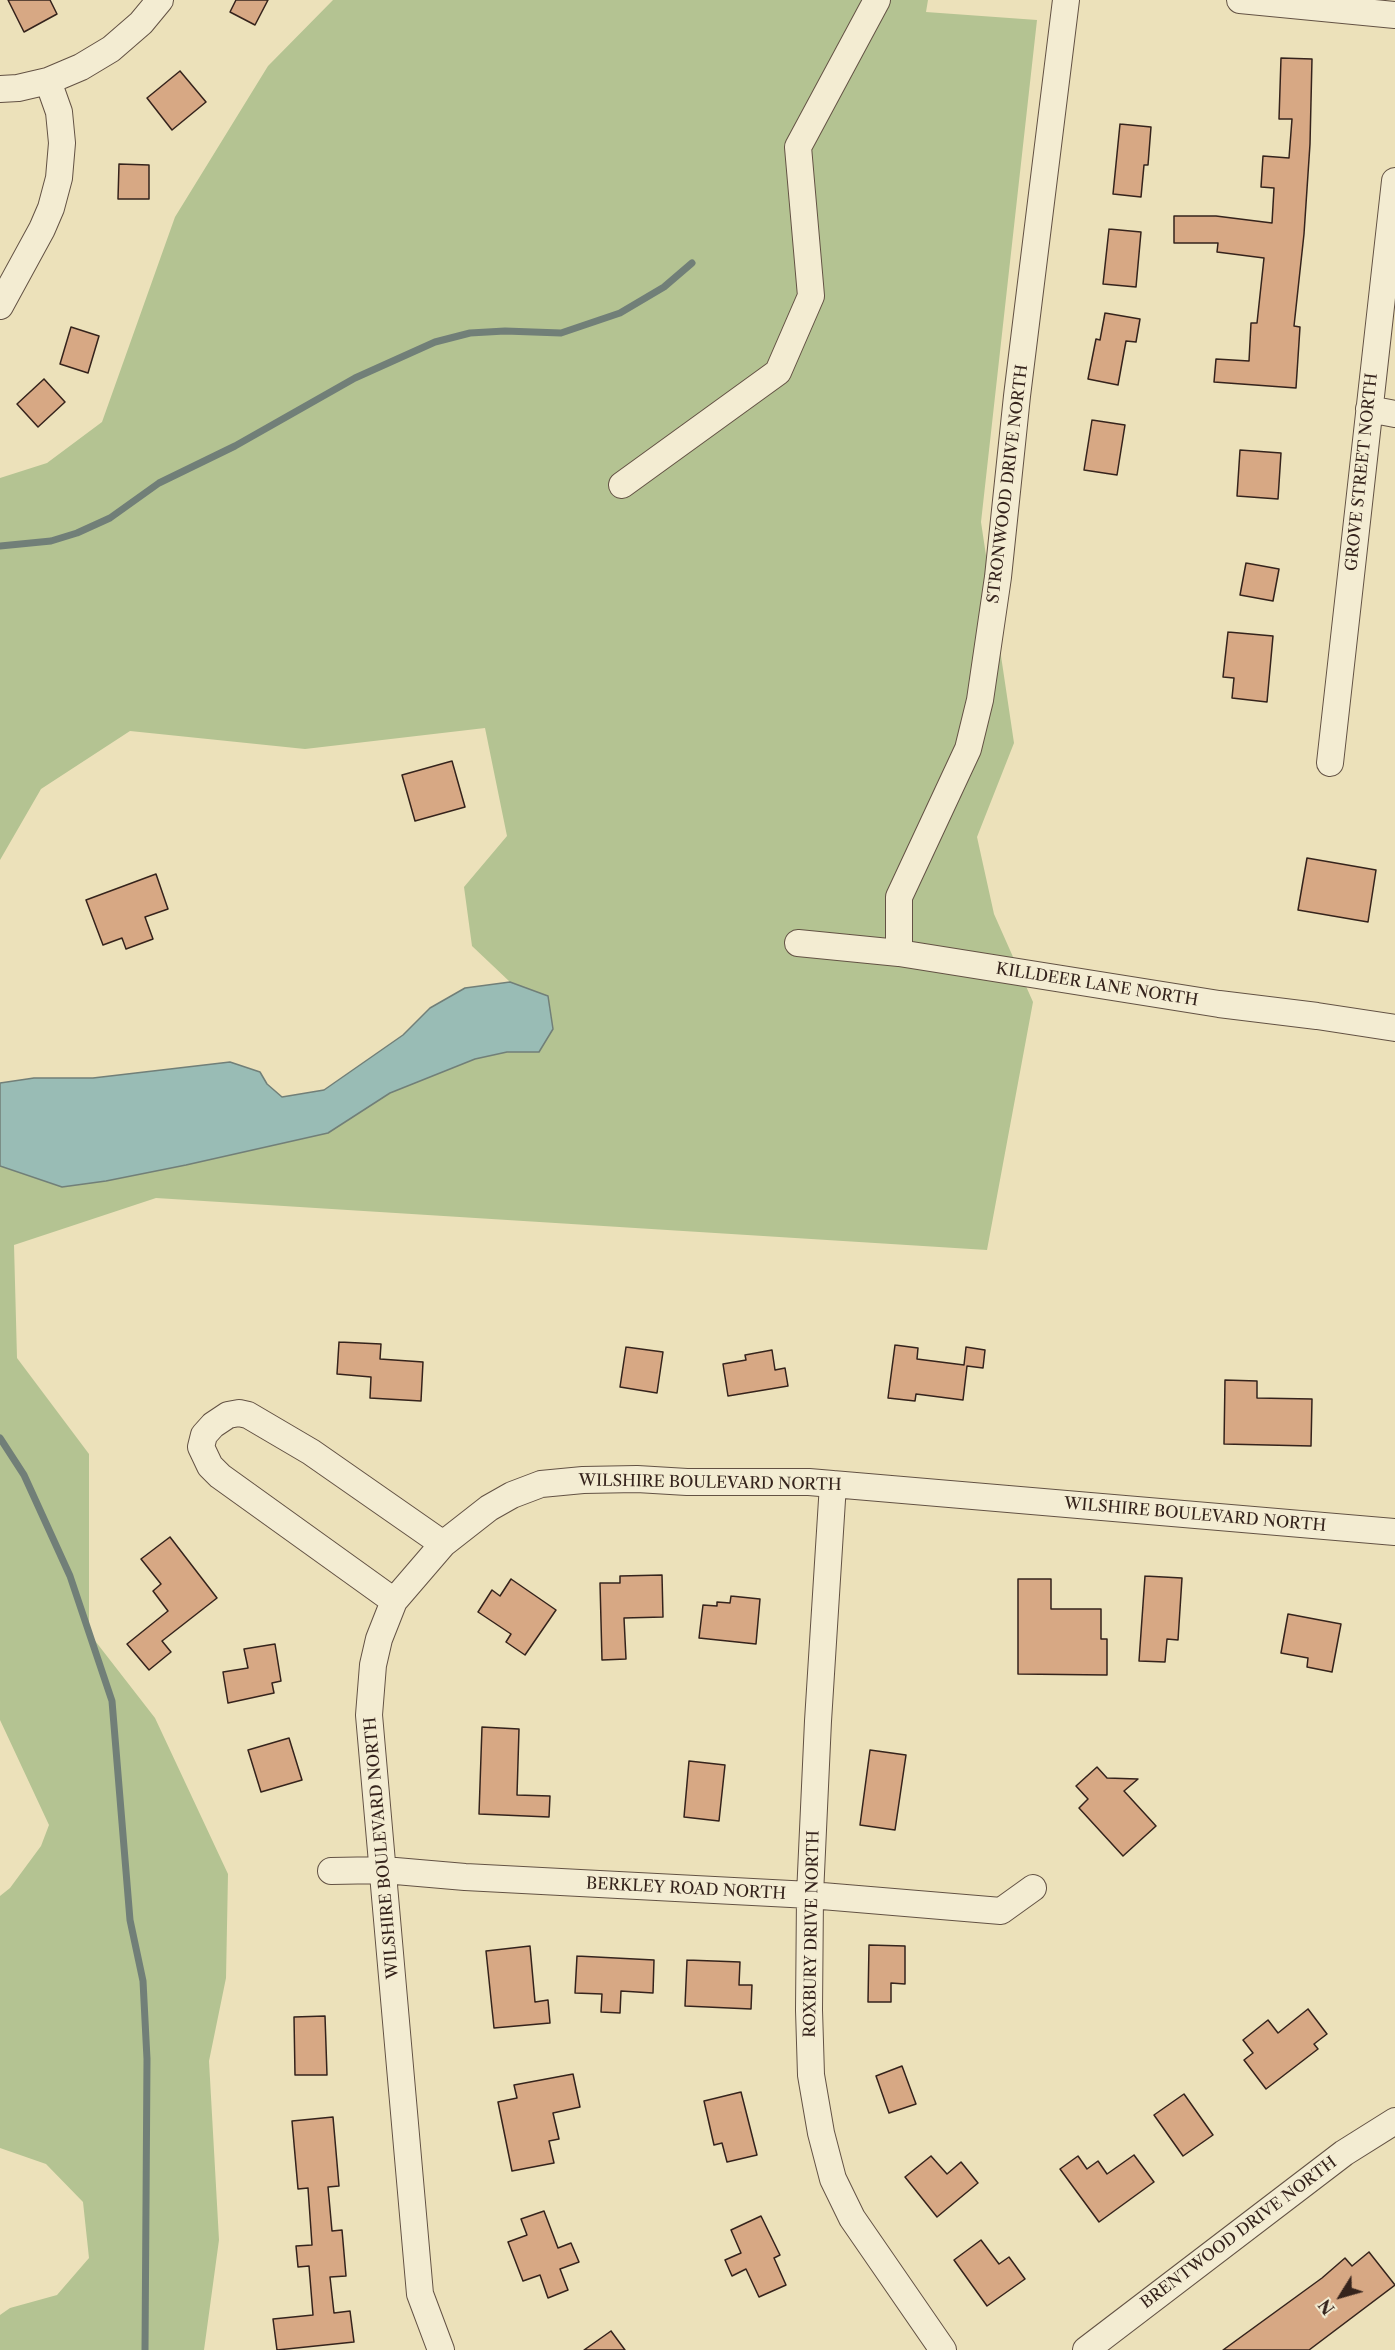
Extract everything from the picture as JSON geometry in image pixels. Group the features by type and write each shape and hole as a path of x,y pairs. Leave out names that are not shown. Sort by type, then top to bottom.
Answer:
{"street":[{"path":"0,89 18,88 48,81 81,67 111,49 141,23 160,0"},
{"path":"622,485 778,372 811,296 798,147 877,0"},
{"name":"STRONWOOD DRIVE NORTH","path":"899,953 900,897 968,749 980,700 998,577 1066,0"},
{"path":"1240,0 1395,15"},
{"path":"0,306 42,229 51,208 59,178 62,143 59,112 48,81"},
{"name":"GROVE STREET NORTH","path":"1330,763 1395,181"},
{"path":"1369,409 1395,414"},
{"name":"KILLDEER LANE NORTH","path":"798,943 899,953 1219,1004 1395,1028"},
{"path":"394,1601 220,1476 210,1466 201,1447 204,1435 213,1425 228,1415 239,1413 248,1415 311,1452 443,1544"},
{"name":"WILSHIRE BOULEVARD NORTH","path":"441,2350 420,2294 369,1716 373,1665 379,1639 394,1601 443,1544 489,1508 512,1495 542,1484 583,1480 637,1479 833,1484 1395,1532"},
{"name":"ROXBURY DRIVE NORTH","path":"833,1484 810,1895 811,2075 821,2133 833,2179 852,2218 943,2350"},
{"name":"BERKLEY ROAD NORTH","path":"331,1871 384,1870 465,1877 810,1895 1001,1911 1034,1888"},
{"name":"BRENTWOOD DRIVE NORTH","path":"1086,2350 1335,2160 1395,2121"}],"green space":[{"path":"333,0 928,0 926,12 1037,20 981,522 1014,743 977,837 994,914 1033,1002 987,1250 156,1198 14,1245 17,1358 89,1454 89,1633 155,1718 228,1874 226,1978 209,2061 219,2240 204,2350 0,2350 0,2315 10,2308 57,2295 89,2258 83,2202 46,2164 0,2148 0,1896 10,1888 41,1846 49,1825 0,1720 0,1166 62,1187 186,1165 328,1133 390,1093 475,1059 507,1052 539,1052 553,1029 548,996 510,982 472,946 464,887 507,836 485,728 305,749 130,731 41,789 0,860 0,478 47,463 102,422 175,217 268,66"}],"water":[{"path":"510,982 548,996 553,1029 539,1052 507,1052 475,1059 390,1093 328,1133 186,1165 62,1187 0,1166 0,1083 34,1078 93,1078 230,1062 260,1072 267,1084 282,1097 324,1090 403,1035 430,1008 465,988"}],"building":[{"path":"8,0 50,0 57,14 24,32"},
{"path":"236,0 268,0 255,25 230,12"},
{"path":"1281,58 1312,59 1310,144 1304,234 1294,326 1300,327 1296,388 1214,382 1216,359 1249,361 1251,323 1257,323 1264,258 1217,252 1218,243 1174,243 1174,216 1216,216 1272,223 1274,188 1261,187 1263,156 1289,158 1292,119 1279,119"},
{"path":"180,71 206,102 172,130 147,98"},
{"path":"1120,124 1151,127 1148,165 1144,165 1141,197 1113,194"},
{"path":"119,164 149,165 149,199 118,199"},
{"path":"1109,229 1141,232 1136,287 1103,284"},
{"path":"1105,313 1140,319 1136,342 1126,341 1118,385 1088,379 1096,339 1100,340"},
{"path":"71,327 99,336 88,373 60,364"},
{"path":"44,379 65,402 38,427 17,404"},
{"path":"1092,420 1125,425 1117,475 1084,470"},
{"path":"1240,450 1281,453 1278,499 1237,496"},
{"path":"1246,563 1279,569 1273,601 1240,595"},
{"path":"1228,632 1273,636 1267,702 1232,698 1234,678 1223,677"},
{"path":"452,761 465,807 415,821 402,775"},
{"path":"1307,858 1376,870 1368,922 1298,910"},
{"path":"156,874 168,909 145,917 153,939 126,949 122,938 103,945 86,900"},
{"path":"339,1342 381,1344 380,1359 423,1362 421,1401 370,1398 371,1377 337,1374"},
{"path":"895,1345 918,1348 917,1359 964,1365 966,1347 985,1350 983,1368 967,1366 963,1400 916,1394 915,1401 888,1398"},
{"path":"626,1347 663,1352 657,1393 620,1387"},
{"path":"772,1350 775,1370 785,1368 788,1386 728,1396 723,1364 746,1360 745,1355"},
{"path":"1225,1380 1257,1381 1257,1398 1312,1399 1311,1446 1224,1444"},
{"path":"170,1537 217,1598 162,1641 171,1652 149,1670 127,1644 168,1611 153,1591 161,1584 141,1559"},
{"path":"662,1575 663,1617 624,1618 626,1659 602,1660 600,1583 620,1583 620,1576"},
{"path":"1145,1576 1182,1578 1178,1640 1167,1639 1165,1662 1139,1661"},
{"path":"511,1579 556,1610 525,1655 506,1642 511,1634 478,1612 492,1590 500,1596"},
{"path":"1018,1579 1051,1579 1051,1609 1101,1609 1101,1639 1107,1639 1107,1675 1018,1674"},
{"path":"731,1596 760,1599 756,1644 699,1638 703,1605 717,1606 717,1602 730,1603"},
{"path":"1288,1614 1341,1624 1332,1672 1307,1667 1308,1658 1281,1653"},
{"path":"275,1644 281,1681 272,1683 274,1693 228,1703 223,1672 248,1668 244,1649"},
{"path":"482,1727 519,1729 517,1795 550,1796 549,1817 479,1814"},
{"path":"289,1738 302,1780 261,1792 248,1750"},
{"path":"870,1750 906,1755 895,1830 860,1825"},
{"path":"689,1761 725,1765 719,1821 684,1817"},
{"path":"1097,1767 1107,1778 1138,1779 1124,1791 1156,1826 1123,1856 1079,1808 1088,1799 1076,1786"},
{"path":"869,1945 905,1946 905,1984 891,1983 891,2002 868,2002"},
{"path":"530,1946 535,2002 548,2000 550,2023 494,2028 486,1951"},
{"path":"577,1956 654,1960 653,1993 621,1991 620,2013 601,2012 602,1994 575,1993"},
{"path":"687,1960 740,1962 739,1985 752,1985 751,2009 685,2006"},
{"path":"1308,2009 1327,2034 1314,2044 1318,2049 1266,2089 1244,2060 1253,2053 1243,2040 1268,2020 1278,2033"},
{"path":"325,2016 327,2075 295,2075 294,2017"},
{"path":"902,2066 916,2104 889,2113 876,2076"},
{"path":"573,2074 580,2107 553,2113 559,2139 549,2141 554,2163 512,2171 498,2102 517,2098 514,2085"},
{"path":"741,2092 757,2155 727,2162 722,2143 714,2145 704,2101"},
{"path":"1184,2094 1213,2135 1183,2156 1154,2115"},
{"path":"333,2117 339,2186 328,2187 332,2231 342,2230 346,2276 330,2277 334,2313 350,2311 354,2342 277,2350 273,2319 313,2315 309,2266 298,2267 296,2246 312,2245 308,2188 298,2189 292,2121"},
{"path":"1134,2155 1154,2182 1099,2222 1060,2169 1078,2156 1087,2169 1098,2161 1107,2174"},
{"path":"931,2156 947,2174 961,2162 978,2183 937,2217 905,2177"},
{"path":"544,2211 558,2248 571,2243 579,2262 560,2269 568,2290 548,2298 540,2275 523,2281 508,2242 527,2235 521,2219"},
{"path":"761,2216 780,2255 774,2258 786,2285 759,2297 746,2269 732,2276 725,2260 741,2253 731,2230"},
{"path":"981,2240 999,2264 1009,2257 1025,2279 987,2306 954,2260"},
{"path":"1369,2252 1395,2285 1309,2350 1223,2350 1322,2278 1345,2258 1352,2266"},
{"path":"611,2331 625,2350 584,2350"}],"waterway":[{"path":"0,546 51,541 77,533 110,518 159,483 235,446 355,378 435,342 470,333 505,331 561,333 620,313 664,287 692,263"},
{"path":"0,1438 24,1475 70,1576 112,1701 130,1920 143,1981 147,2059 145,2350"}]}
